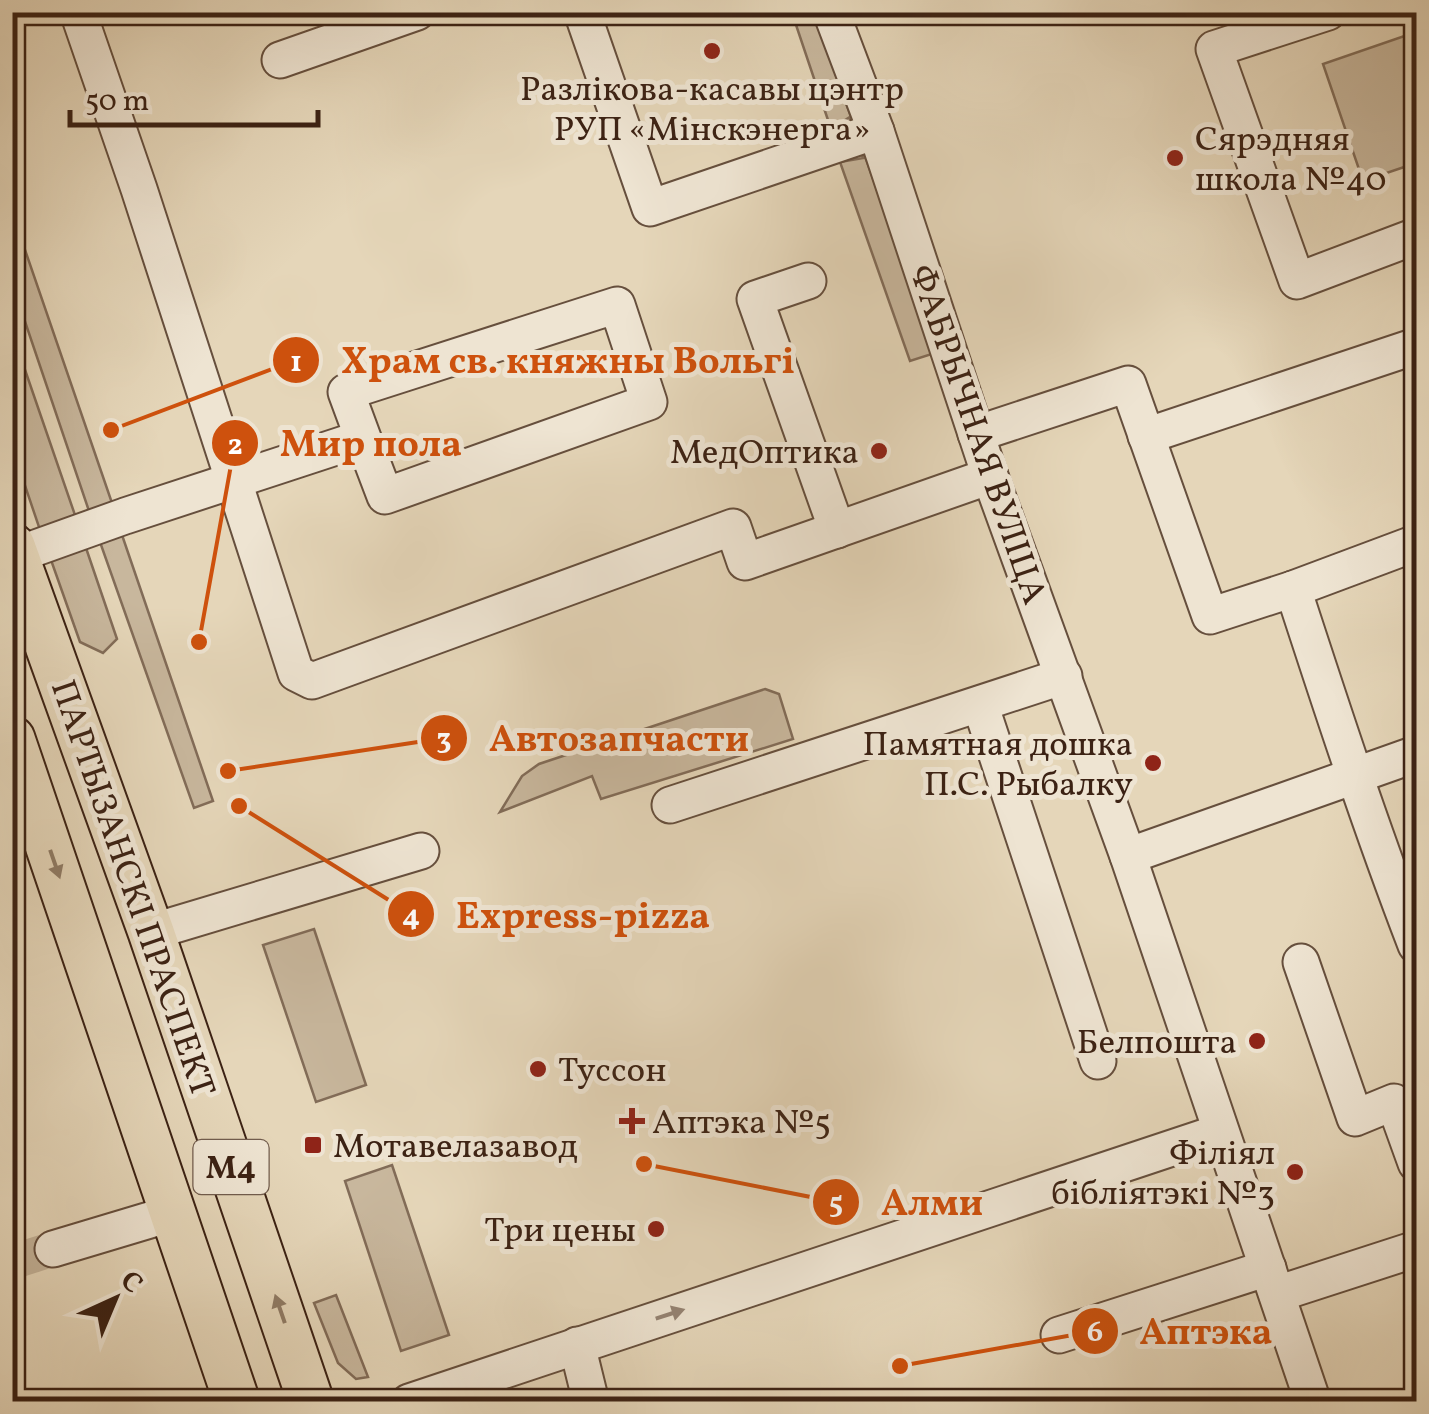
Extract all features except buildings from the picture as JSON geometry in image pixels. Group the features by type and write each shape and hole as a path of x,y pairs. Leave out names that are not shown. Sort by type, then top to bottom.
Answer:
{"main road":[{"name":"ПАРТЫЗАНСКІ ПРАСПЕКТ","path":"14,551 151,932 311,1402"},
{"name":"ПАРТЫЗАНСКІ ПРАСПЕКТ","path":"12,739 238,1402"}],"street":[{"path":"78,12 296,673 312,681 733,527 745,562 990,476"},
{"path":"582,12 650,208 876,131"},
{"path":"1328,12 1214,48 1298,280 1416,236"},
{"path":"280,60 411,14"},
{"name":"ФАБРЫЧНАЯ ВУЛІЦА","path":"837,14 990,476 1128,856 1313,1402"},
{"path":"808,281 755,299 837,530"},
{"path":"616,305 650,402 385,496 363,438 346,392 616,305"},
{"path":"1146,436 1416,346"},
{"path":"976,434 1128,384 1210,616 1416,543"},
{"path":"14,551 363,438"},
{"path":"1292,589 1371,826 1416,945"},
{"path":"670,805 1064,676"},
{"path":"980,704 1098,1061"},
{"path":"1128,856 1416,754"},
{"path":"151,932 421,851"},
{"path":"1300,962 1355,1118 1394,1102 1416,1163"},
{"path":"409,1402 1220,1132"},
{"path":"53,1249 173,1213"},
{"path":"1059,1335 1416,1249"},
{"path":"577,1345 591,1402"}],"shaded area":[{"path":"792,13 814,13 935,353 910,361 840,162 863,158 850,117 831,129"},
{"path":"1416,32 1416,163 1363,181 1323,64"},
{"path":"12,212 112,503 89,511 13,286"},
{"path":"12,332 76,518 40,530 13,450"},
{"path":"122,535 213,801 194,808 100,542"},
{"path":"86,548 117,639 103,653 80,642 51,560"},
{"path":"765,689 779,694 793,739 601,799 592,776 500,812 522,776 539,764"},
{"path":"314,929 366,1085 316,1102 263,945"},
{"path":"392,1165 449,1335 401,1351 345,1181"},
{"path":"336,1295 368,1377 356,1379 338,1363 314,1303"}],"tunnel":[{"path":"12,1262 53,1249"}],"place":[{"name":"Разлікова-касавы цэнтр РУП «Мінскэнерга»","path":"712,51"},
{"name":"Сярэдняя школа №40","path":"1175,158"},
{"name":"Храм св. княжны Вольгі","path":"111,430"},
{"name":"МедОптика","path":"879,451"},
{"name":"Мир пола","path":"199,642"},
{"name":"Памятная дошка П.С. Рыбалку","path":"1153,763"},
{"name":"Автозапчасти","path":"228,771"},
{"name":"Express-pizza","path":"239,806"},
{"name":"Белпошта","path":"1257,1041"},
{"name":"Туссон","path":"538,1069"},
{"name":"Аптэка №5","path":"632,1121"},
{"name":"Мотавелазавод","path":"313,1145"},
{"name":"Алми","path":"644,1164"},
{"name":"Філіял бібліятэкі №3","path":"1295,1172"},
{"name":"Три цены","path":"656,1229"},
{"name":"Аптэка","path":"900,1366"}]}
